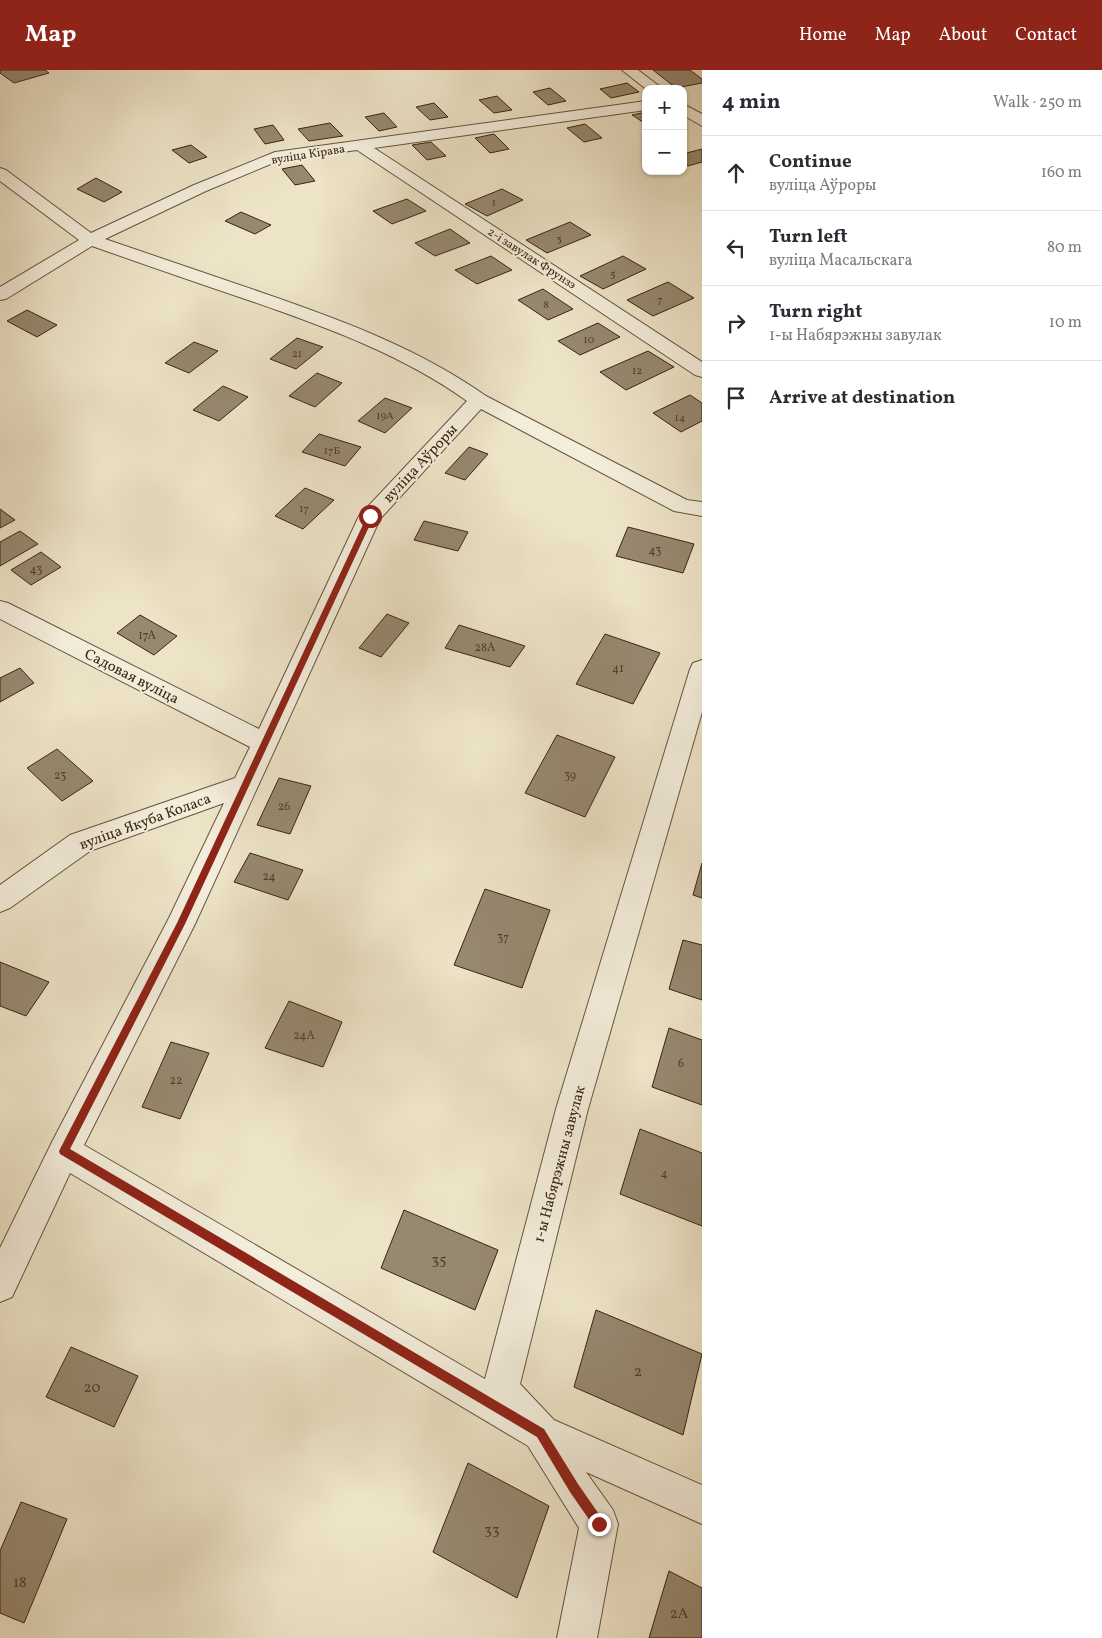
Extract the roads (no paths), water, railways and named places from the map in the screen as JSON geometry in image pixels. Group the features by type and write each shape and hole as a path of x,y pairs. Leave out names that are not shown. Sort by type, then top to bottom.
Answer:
{"street":[{"path":"630,70 651,85"},
{"path":"687,103 702,121"},
{"name":"вуліца Кірава","path":"0,295 90,240 200,188 275,157 642,106"},
{"name":"2-і завулак Фрунзэ","path":"360,146 609,308 702,371"},
{"path":"0,174 90,240 305,314 380,343 451,380 479,400 682,506 702,509"},
{"name":"вуліца Аўроры","path":"0,1284 64,1151 181,924 370,516 479,400"},
{"name":"Садовая вуліца","path":"0,609 265,744"},
{"name":"1-ы Набярэжны завулак","path":"577,1638 599,1524 540,1433 500,1390 572,1109 702,669"},
{"name":"вуліца Якуба Коласа","path":"0,900 80,842 246,785"},
{"path":"64,1151 540,1433 702,1505"}]}
